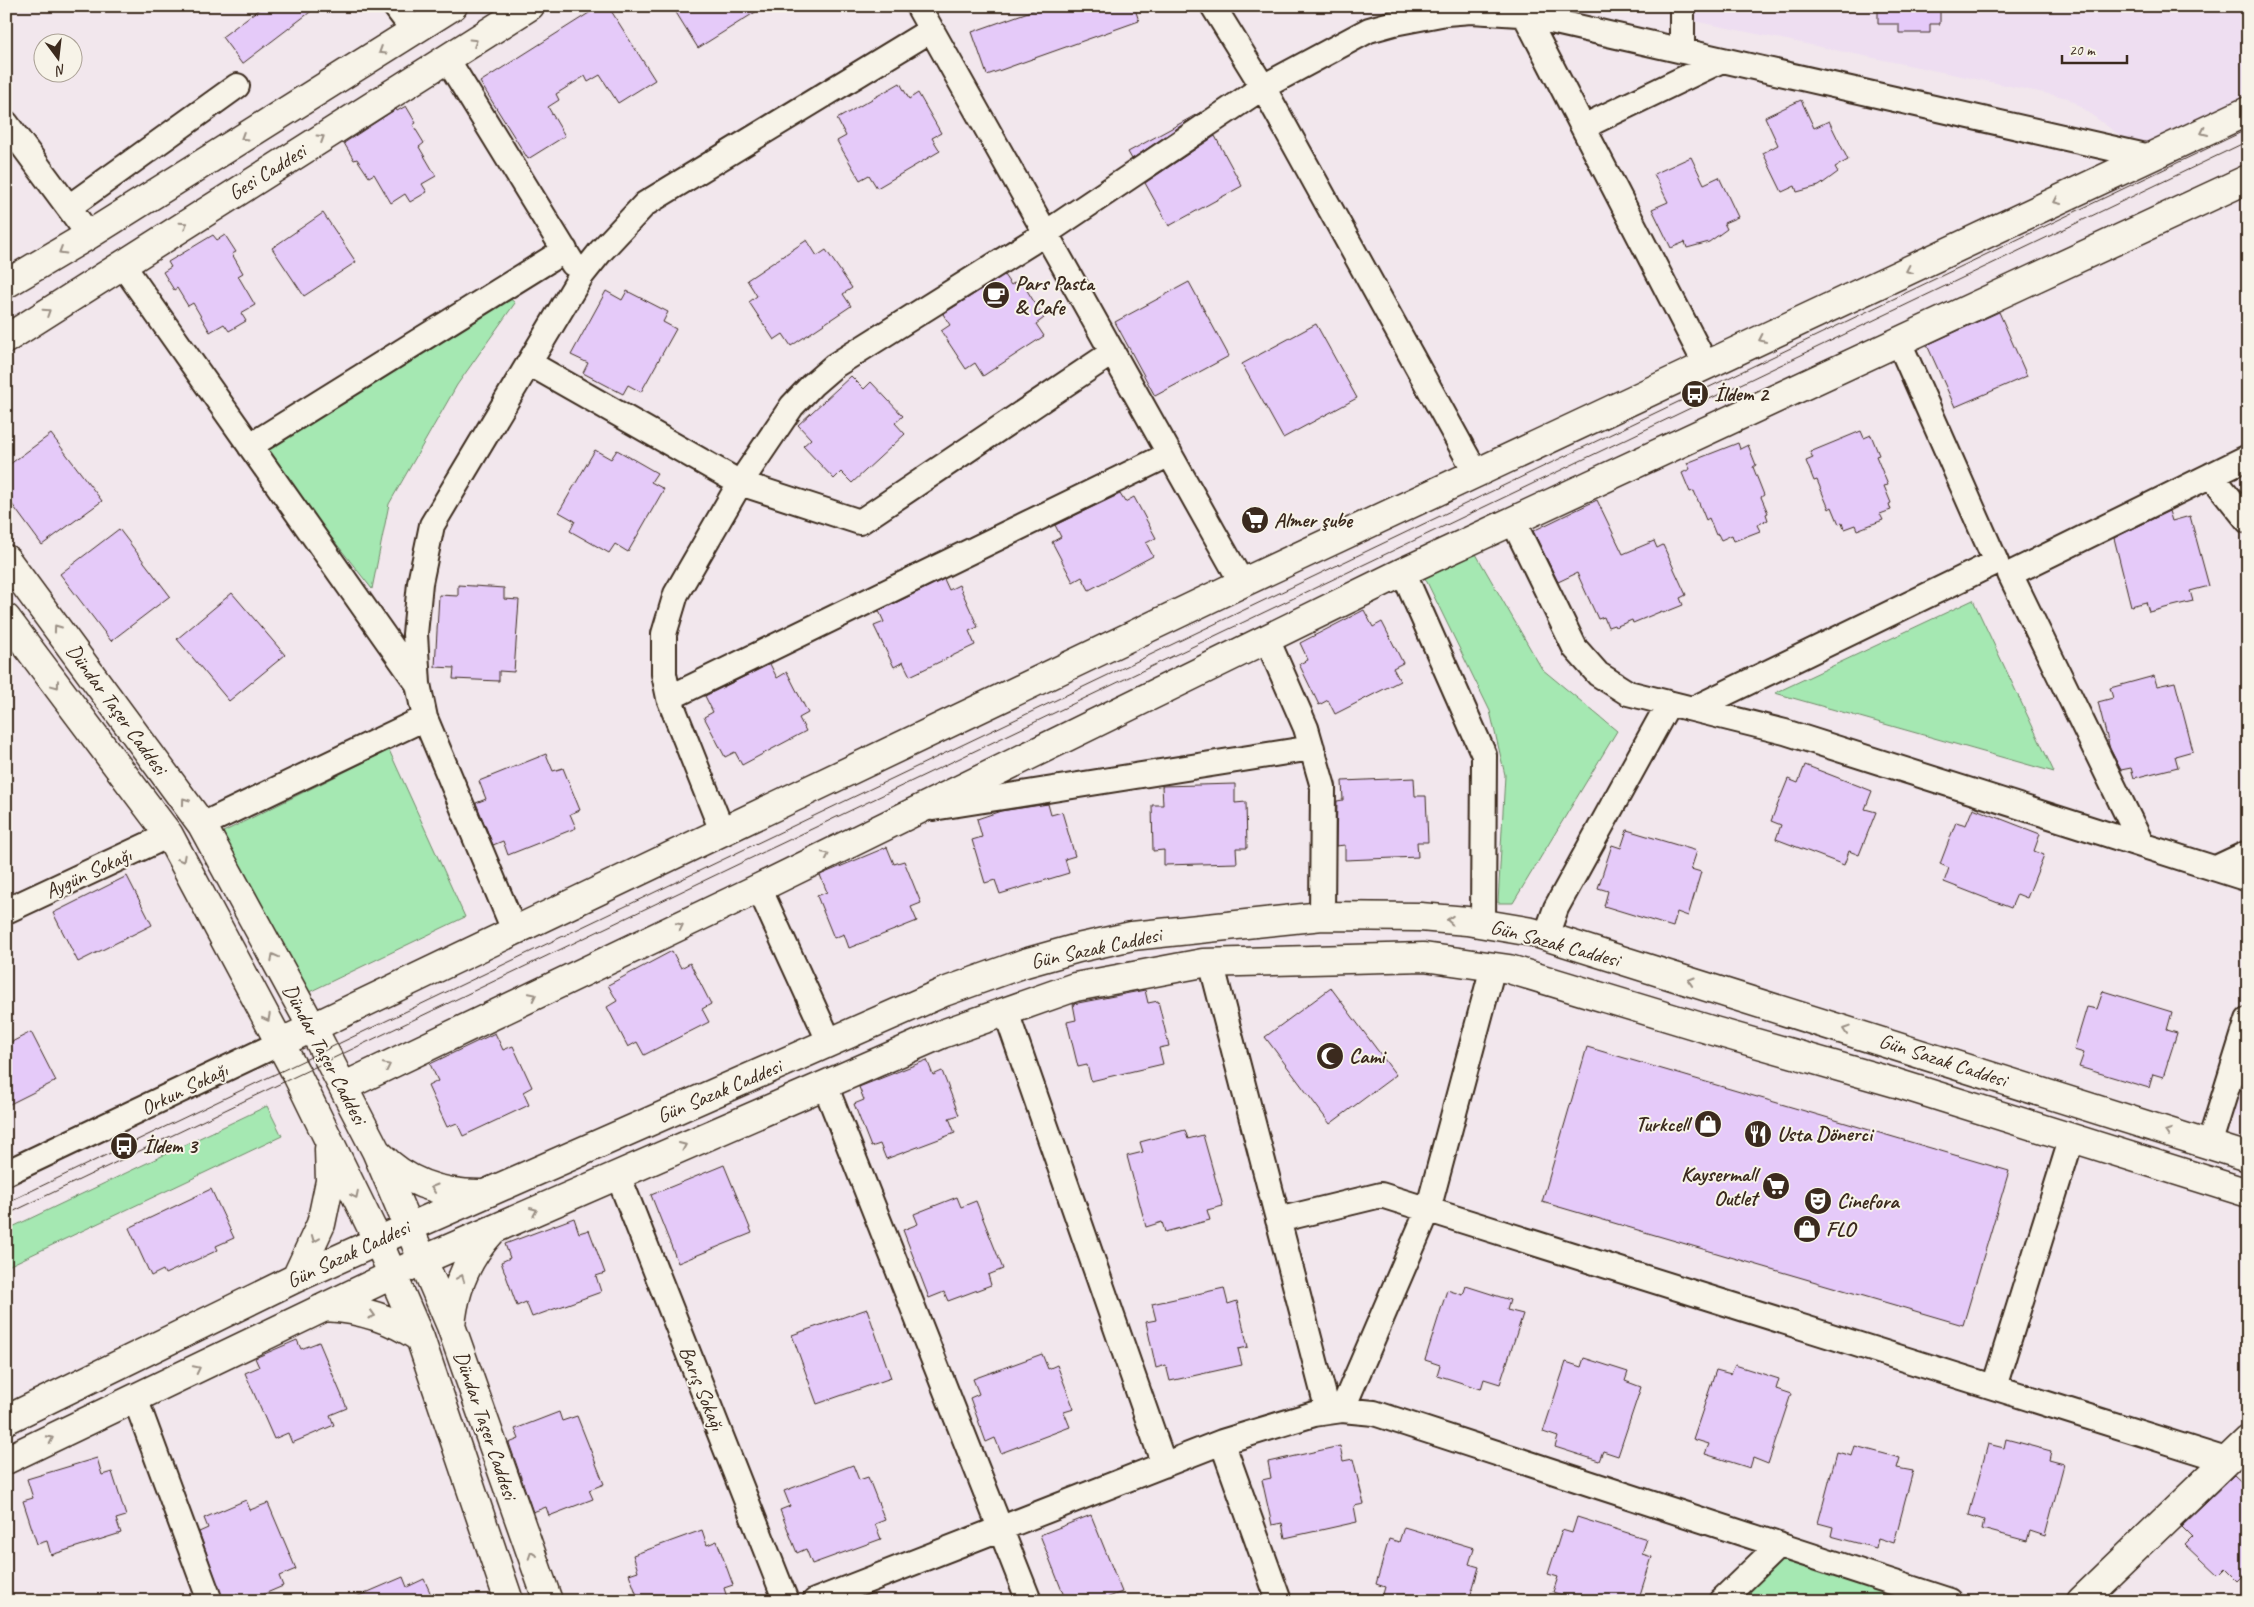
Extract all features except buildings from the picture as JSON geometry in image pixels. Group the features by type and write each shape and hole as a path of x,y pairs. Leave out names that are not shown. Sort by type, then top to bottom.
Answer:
{"street":[{"path":"395,6 414,31"},
{"name":"Gesi Caddesi","path":"6,284 90,235 453,6"},
{"name":"Gesi Caddesi","path":"6,339 530,6"},
{"path":"918,6 1242,583"},
{"path":"1213,6 1263,87 1476,473"},
{"path":"1682,6 1682,51"},
{"path":"722,831 669,698 664,674 663,654 669,614 685,575 740,483 792,406 834,366 1046,233 1263,87 1369,30 1394,23 1472,11 1496,11 1526,15 2150,157"},
{"path":"1526,15 1706,365"},
{"path":"514,930 425,718 418,684 415,652 416,617 420,583 432,525 581,276 617,233 645,204 931,30"},
{"path":"447,59 581,276"},
{"path":"1583,127 1722,60"},
{"path":"69,207 238,86"},
{"path":"280,1043 1242,583 2248,111"},
{"path":"6,123 90,235"},
{"path":"342,1087 760,888 1403,572 2248,180"},
{"path":"250,446 565,250"},
{"path":"122,264 418,684"},
{"path":"1899,342 2003,568 2142,845"},
{"path":"529,362 740,483 860,522 1113,352"},
{"path":"669,698 1170,454"},
{"path":"1693,709 2248,457"},
{"path":"2211,475 2248,522"},
{"path":"1513,521 1566,633 1585,661 1613,684 1628,693 1786,732 2248,879"},
{"name":"Dündar Taşer Caddesi","path":"6,559 202,825 312,1027 376,1151 451,1326 548,1601"},
{"path":"1403,572 1484,755 1483,923"},
{"name":"Dündar Taşer Caddesi","path":"6,618 169,836 280,1043 378,1241 420,1338 509,1601"},
{"path":"1268,639 1306,728 1323,787 1322,916"},
{"path":"1546,936 1556,908 1669,703"},
{"path":"202,825 425,718"},
{"path":"919,810 1312,748"},
{"name":"Aygün Sokağı","path":"6,911 169,836"},
{"path":"2216,868 2248,853"},
{"path":"760,888 830,1042"},
{"name":"Gün Sazak Caddesi","path":"6,1420 296,1278 482,1194 830,1042 984,977 1078,948 1132,936 1322,916 1420,917 1483,923 1546,936 2248,1157"},
{"name":"Gün Sazak Caddesi","path":"6,1460 423,1260 942,1034 1075,987 1211,962 1424,957 1509,968 2072,1137 2248,1193"},
{"path":"1211,962 1278,1220 1335,1411"},
{"path":"1335,1411 1428,1210 1493,967"},
{"path":"1006,1012 1164,1465"},
{"path":"2209,1145 2248,1020"},
{"name":"Orkun Sokağı","path":"6,1174 280,1043"},
{"path":"825,1085 1029,1601"},
{"path":"1994,1388 2072,1137"},
{"path":"296,1278 321,1224 330,1181 328,1140"},
{"path":"376,1151 398,1171 423,1184 452,1192 482,1194"},
{"name":"Barış Sokağı","path":"618,1175 786,1601"},
{"path":"1278,1220 1381,1195 2226,1460"},
{"path":"451,1326 453,1308 462,1275 481,1242 494,1228"},
{"path":"324,1307 342,1308 392,1321 420,1338"},
{"path":"135,1398 210,1601"},
{"path":"815,1601 1222,1442 1335,1411 1374,1414 1950,1601"},
{"path":"2081,1601 2248,1440"},
{"path":"1222,1442 1279,1601"},
{"path":"1721,1601 1778,1545"}],"shaded area":[{"path":"1684,6 2248,6 2248,110 2150,157 2068,98 1684,19"},
{"path":"2248,1074 2248,1118 2233,1115"}],"green space":[{"path":"506,295 515,303 457,385 389,504 372,589 257,443"},
{"path":"1476,554 1542,669 1617,731 1513,903 1498,903 1505,775 1490,711 1425,578"},
{"path":"1973,600 2054,772 1775,693"},
{"path":"389,750 465,917 303,995 223,832"},
{"path":"267,1106 282,1136 6,1267 6,1230"},
{"path":"1776,1555 1915,1601 1737,1601"}],"tram line":[{"path":"6,1203 2248,129"},
{"path":"6,1215 2248,141"}],"place":[{"name":"Pars Pasta & Cafe","path":"996,295"},
{"name":"İldem 2","path":"1695,394"},
{"name":"Almer şube","path":"1255,520"},
{"name":"Cami","path":"1330,1056"},
{"name":"Turkcell","path":"1708,1124"},
{"name":"Usta Dönerci","path":"1758,1134"},
{"name":"İldem 3","path":"124,1146"},
{"name":"Kaysermall Outlet","path":"1776,1186"},
{"name":"Cinefora","path":"1818,1201"},
{"name":"FLO","path":"1807,1229"}]}
